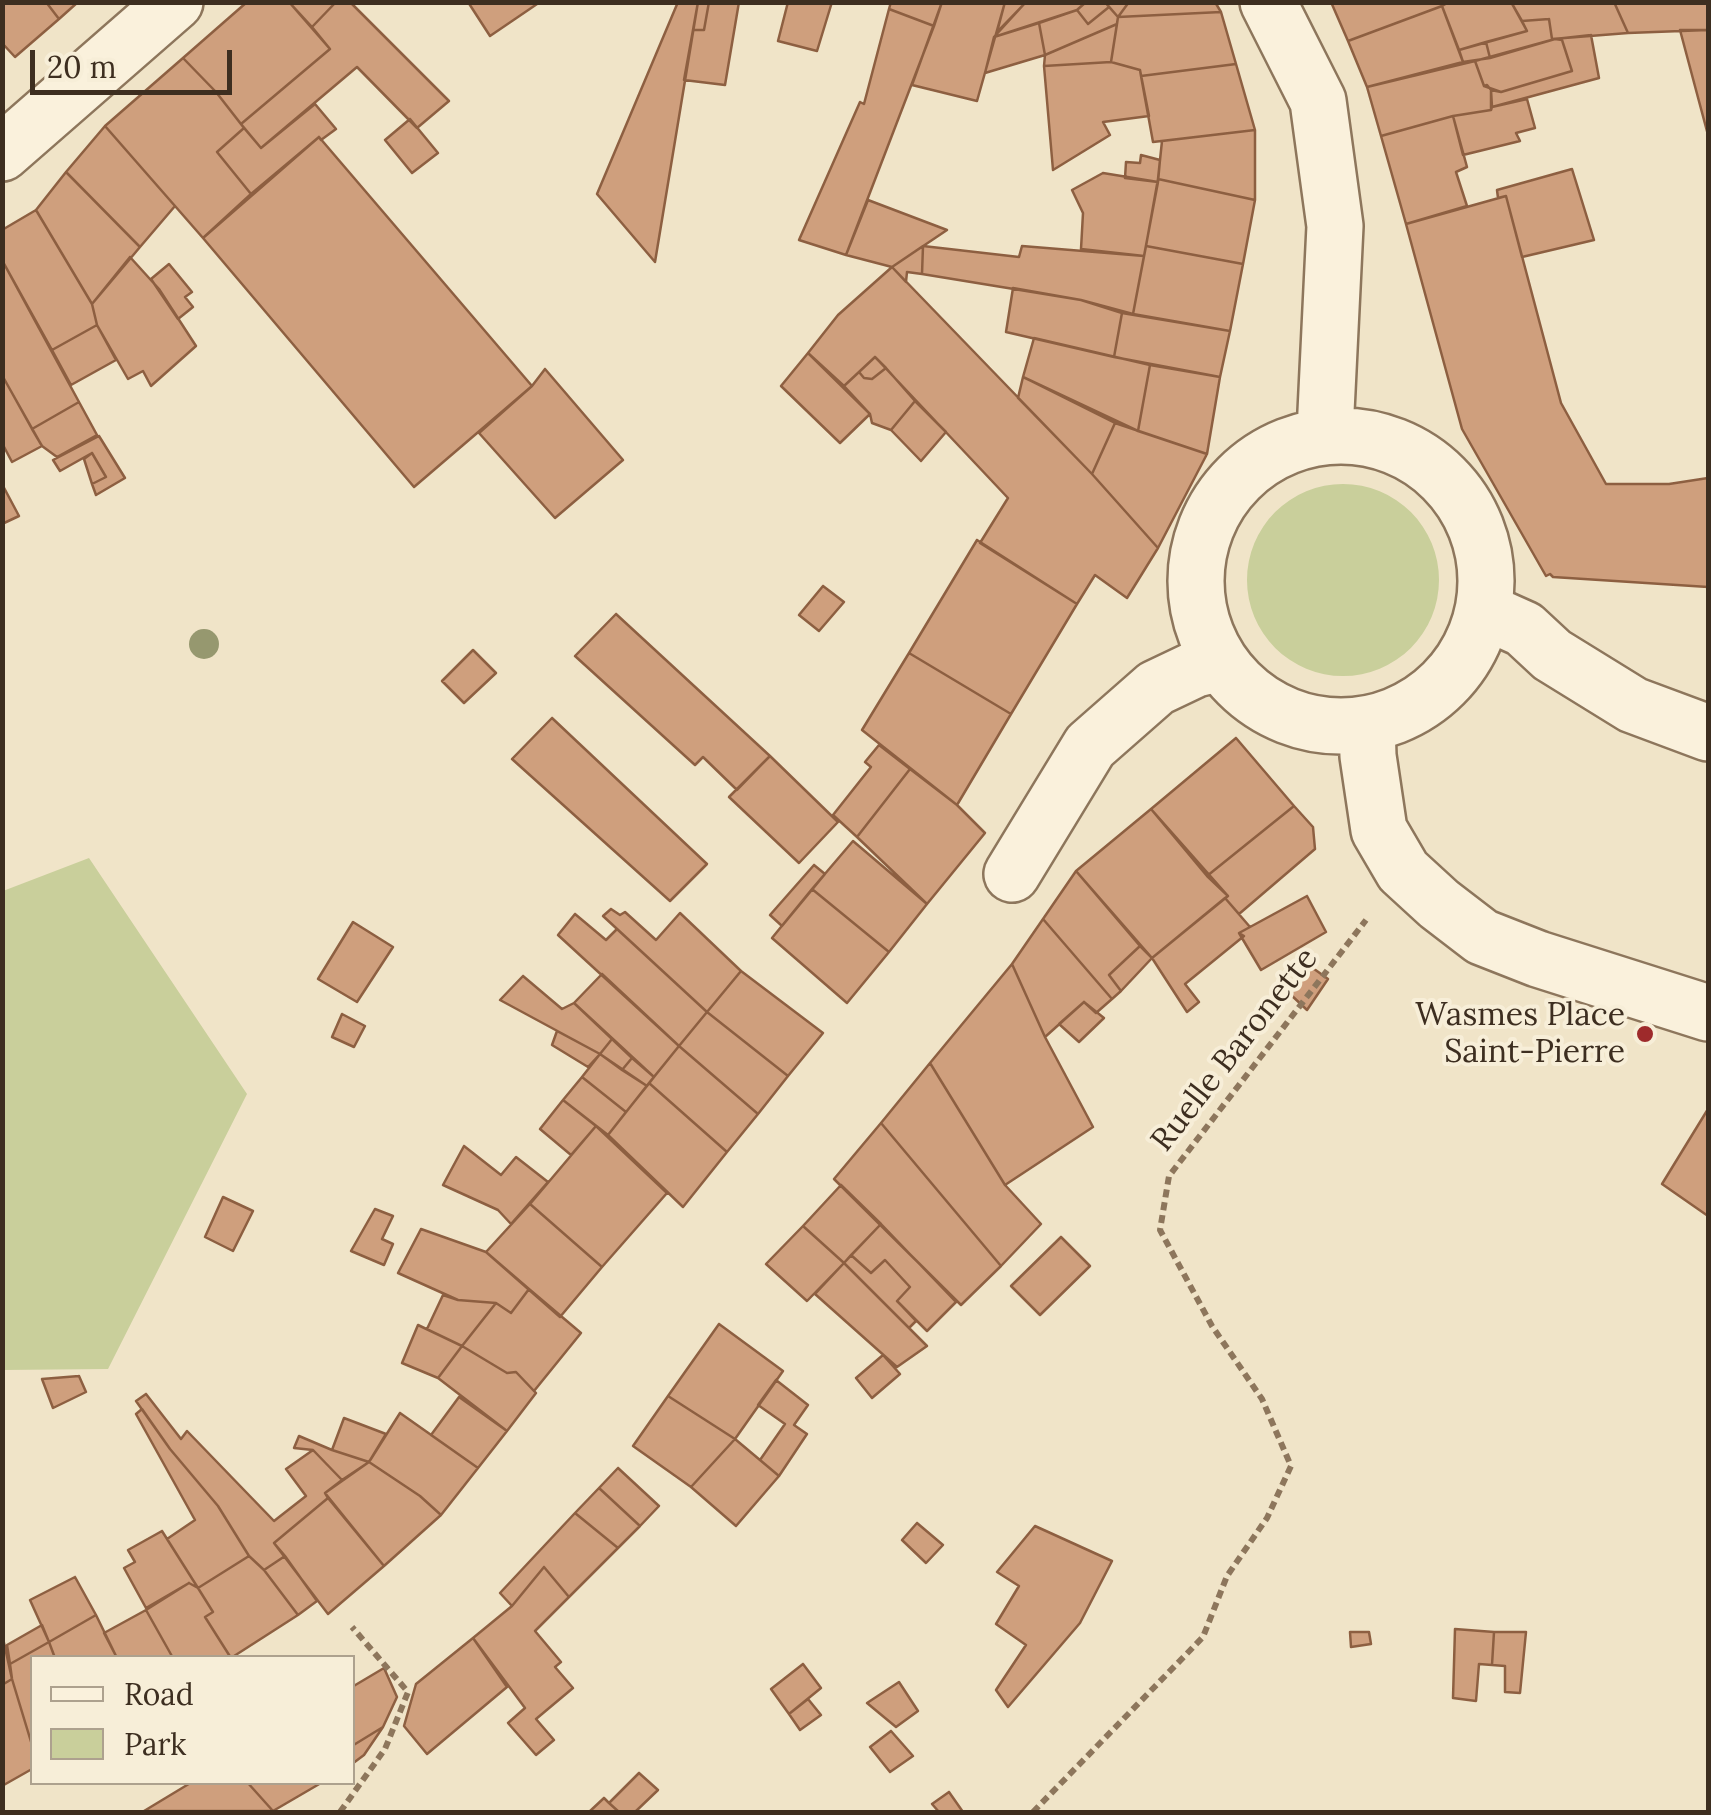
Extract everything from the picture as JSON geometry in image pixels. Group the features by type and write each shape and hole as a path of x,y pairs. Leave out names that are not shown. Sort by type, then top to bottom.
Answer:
{"street":[{"path":"2,152 175,2"},
{"path":"1268,2 1318,101 1335,226 1325,432"},
{"path":"1325,432 1377,440 1414,456 1446,481 1470,514 1484,552 1486,612 1464,660 1441,688 1412,709 1367,724 1333,728 1289,718 1251,696 1220,663 1199,618 1195,566 1210,515 1242,474 1286,446 1325,432"},
{"path":"1486,612 1524,629 1552,654 1634,706 1708,733"},
{"path":"1012,874 1090,746 1156,688 1196,669 1220,663"},
{"path":"1367,724 1379,830 1403,872 1482,937 1538,959 1708,1013"}],"path":[{"name":"Ruelle Baronette","path":"1033,1812 1203,1636 1227,1576 1267,1518 1291,1466 1262,1399 1212,1326 1160,1230 1169,1176 1403,872"},
{"path":"340,1812 385,1749 408,1692 352,1627"}],"green space":[{"path":"1343,484 1380,491 1411,512 1432,543 1439,580 1432,617 1411,648 1380,669 1343,676 1306,669 1275,648 1254,617 1247,580 1254,543 1275,512 1306,491"},
{"path":"89,858 247,1094 108,1369 3,1370 3,891"}],"building":[{"path":"2,2 46,2 59,19 15,57 2,43"},
{"path":"46,2 78,2 59,19"},
{"path":"247,2 289,2 330,49 241,124 183,58"},
{"path":"289,2 336,2 312,27"},
{"path":"336,2 350,2 449,101 417,128 357,67 261,148 241,124 330,49 312,27"},
{"path":"468,2 540,2 490,36"},
{"path":"678,2 698,2 655,262 597,194"},
{"path":"698,2 709,2 704,30 693,30"},
{"path":"709,2 739,2 725,85 684,80 693,30 704,30"},
{"path":"788,2 832,2 817,51 778,41"},
{"path":"891,2 942,2 934,26 889,9"},
{"path":"942,2 1005,2 977,101 912,85"},
{"path":"1005,2 1026,2 997,32"},
{"path":"1026,2 1086,2 1077,10 994,37"},
{"path":"1086,2 1105,2 1109,7 1088,24 1077,10"},
{"path":"1105,2 1129,2 1118,17"},
{"path":"1129,2 1215,2 1221,12 1118,17"},
{"path":"1331,2 1441,2 1442,6 1348,41"},
{"path":"1449,2 1511,2 1527,31 1459,50 1442,6"},
{"path":"1511,2 1614,2 1628,33 1552,39 1549,19 1522,21"},
{"path":"1614,2 1708,2 1708,30 1628,33"},
{"path":"1442,6 1463,62 1367,87 1348,41"},
{"path":"1109,7 1118,17 1117,24 1045,55 1039,23 1077,10 1088,24"},
{"path":"889,9 934,26 846,255 799,240 860,102 864,104"},
{"path":"1221,12 1236,64 1141,76 1140,70 1111,62 1118,17"},
{"path":"1549,19 1555,39 1490,58 1486,42 1527,31 1522,21"},
{"path":"1039,23 1045,55 985,73 994,37"},
{"path":"1117,24 1111,62 1044,66 1045,55"},
{"path":"1680,30 1708,30 1708,135"},
{"path":"1591,35 1599,78 1492,107 1491,90 1501,92 1572,71 1562,40 1555,39"},
{"path":"1562,40 1572,71 1501,92 1484,86 1475,61"},
{"path":"1486,42 1490,58 1463,62 1459,50"},
{"path":"183,58 244,128 217,152 251,194 203,238 105,126"},
{"path":"1475,61 1484,86 1491,90 1491,110 1381,136 1367,87"},
{"path":"1111,62 1140,70 1149,116 1103,122 1110,135 1053,170 1044,66"},
{"path":"1236,64 1255,130 1153,142 1141,76"},
{"path":"1527,99 1535,128 1516,133 1520,141 1463,155 1453,116"},
{"path":"315,104 336,129 321,140 319,137 251,194 217,152 244,128 261,148"},
{"path":"1453,116 1467,167 1456,172 1467,206 1406,224 1381,136"},
{"path":"410,119 438,153 412,173 385,140"},
{"path":"105,126 175,206 140,247 66,172"},
{"path":"1255,130 1255,200 1158,179 1162,141"},
{"path":"319,137 532,386 414,487 203,238"},
{"path":"1141,155 1160,160 1158,182 1125,178 1126,162 1140,163"},
{"path":"1572,169 1594,240 1522,257 1506,196 1498,198 1497,190"},
{"path":"66,172 140,247 92,304 36,210"},
{"path":"1103,173 1158,182 1144,256 1081,249 1083,213 1072,190"},
{"path":"1158,179 1255,200 1243,264 1146,246"},
{"path":"1506,196 1561,403 1606,484 1669,484 1708,478 1708,587 1546,576 1462,429 1406,224"},
{"path":"868,200 947,230 892,267 846,255"},
{"path":"36,210 92,304 97,325 52,350 2,260 2,230"},
{"path":"923,246 922,274 907,272 906,282 892,267"},
{"path":"923,246 1019,257 1022,246 1144,256 1133,314 1081,300 922,274"},
{"path":"1146,246 1243,264 1230,331 1133,314"},
{"path":"130,257 159,289 196,346 151,386 143,371 128,379 97,325 92,304"},
{"path":"2,260 79,402 32,429 2,375"},
{"path":"169,264 192,292 185,297 193,307 178,319 151,279"},
{"path":"892,267 1158,548 1127,598 1095,575 1077,604 980,543 1008,498 875,357 844,386 808,353 838,315"},
{"path":"1013,288 1081,300 1122,313 1114,357 1006,332"},
{"path":"1122,313 1230,331 1220,377 1114,357"},
{"path":"97,325 116,360 71,385 52,350"},
{"path":"1034,338 1150,365 1138,431 1023,377"},
{"path":"808,353 870,414 840,443 781,386"},
{"path":"875,357 886,368 872,379 864,378 859,372"},
{"path":"1150,365 1220,377 1207,454 1138,431"},
{"path":"886,368 915,401 891,430 872,423 870,414 844,386 859,372 872,379"},
{"path":"545,369 623,460 555,518 479,433 532,386"},
{"path":"3,377 42,446 12,462 2,443"},
{"path":"1023,377 1115,423 1092,474 1018,398"},
{"path":"915,401 946,432 921,461 891,430"},
{"path":"79,402 97,435 57,457 42,446 32,429"},
{"path":"1115,423 1207,454 1158,548 1092,474"},
{"path":"99,436 125,478 96,495 92,484 106,477 92,453 60,471 53,460"},
{"path":"92,453 106,477 92,484 84,459"},
{"path":"2,484 19,516 2,524"},
{"path":"977,540 1077,604 1011,714 909,653"},
{"path":"823,586 844,602 819,631 799,615"},
{"path":"616,614 770,756 737,790 703,757 695,765 575,656"},
{"path":"473,650 496,673 464,703 442,681"},
{"path":"909,653 1011,714 957,805 862,730"},
{"path":"552,718 707,864 670,901 512,759"},
{"path":"1236,738 1294,806 1207,876 1151,809"},
{"path":"879,745 910,769 857,837 833,815 871,767 865,762"},
{"path":"770,756 838,822 799,863 729,797"},
{"path":"910,769 957,805 985,833 927,904 857,837"},
{"path":"1294,806 1313,827 1315,849 1239,914 1225,898 1228,896 1207,876"},
{"path":"1151,809 1228,896 1152,958 1076,871"},
{"path":"853,841 927,904 889,952 812,889"},
{"path":"814,865 825,874 782,926 770,915"},
{"path":"1076,871 1140,946 1109,975 1121,991 1112,999 1043,919"},
{"path":"812,889 889,952 847,1003 772,938"},
{"path":"1307,896 1326,932 1261,970 1239,933"},
{"path":"1225,898 1250,927 1185,984 1199,1002 1187,1012 1152,958"},
{"path":"611,909 620,915 625,912 656,940 680,913 741,971 707,1012 603,916"},
{"path":"575,914 606,940 617,929 707,1012 679,1046 558,935"},
{"path":"1043,919 1112,999 1096,1013 1084,1002 1045,1037 1012,964"},
{"path":"353,922 393,947 357,1002 318,979"},
{"path":"1140,946 1152,958 1121,991 1109,975"},
{"path":"1012,964 1093,1127 1005,1185 930,1063"},
{"path":"1310,966 1328,979 1307,1010 1289,993"},
{"path":"741,971 823,1033 788,1076 707,1012"},
{"path":"602,974 679,1046 654,1077 574,1003"},
{"path":"523,976 562,1009 574,1003 612,1039 600,1054 500,1000"},
{"path":"1084,1002 1104,1018 1079,1042 1059,1024"},
{"path":"707,1012 788,1076 758,1114 679,1046"},
{"path":"342,1014 365,1026 354,1047 332,1037"},
{"path":"557,1031 600,1054 588,1067 552,1045"},
{"path":"612,1039 632,1058 622,1070 600,1054"},
{"path":"679,1046 758,1114 727,1152 649,1083"},
{"path":"600,1054 647,1086 626,1112 582,1077"},
{"path":"632,1058 654,1077 647,1086 622,1070"},
{"path":"930,1063 1005,1185 1041,1224 1001,1266 881,1123"},
{"path":"582,1077 626,1112 608,1135 563,1100"},
{"path":"649,1083 727,1152 683,1207 608,1135"},
{"path":"563,1100 596,1126 571,1155 540,1129"},
{"path":"1708,1109 1708,1216 1662,1184"},
{"path":"881,1123 1001,1266 961,1305 834,1179"},
{"path":"596,1126 667,1193 602,1267 530,1204"},
{"path":"464,1146 501,1175 516,1157 548,1182 511,1224 498,1210 443,1185"},
{"path":"841,1185 881,1224 844,1263 803,1226"},
{"path":"223,1197 253,1211 233,1251 205,1237"},
{"path":"530,1204 602,1267 560,1317 486,1252"},
{"path":"375,1209 393,1216 382,1239 393,1244 384,1265 351,1251"},
{"path":"881,1224 956,1302 927,1331 897,1301 910,1287 885,1260 871,1273 851,1255"},
{"path":"803,1226 844,1263 807,1301 766,1264"},
{"path":"421,1229 486,1252 529,1289 511,1313 496,1303 458,1300 398,1273"},
{"path":"1061,1237 1090,1266 1040,1315 1011,1286"},
{"path":"851,1255 871,1273 885,1260 910,1287 897,1301 916,1321 909,1328 844,1263"},
{"path":"844,1263 927,1346 897,1367 815,1294"},
{"path":"529,1289 581,1333 534,1391 516,1372 507,1373 462,1346 496,1303 511,1313"},
{"path":"443,1295 496,1303 462,1346 427,1329"},
{"path":"719,1324 783,1371 735,1439 668,1396"},
{"path":"418,1325 462,1346 438,1378 402,1363"},
{"path":"462,1346 507,1373 516,1372 536,1393 507,1431 438,1378"},
{"path":"883,1355 900,1374 872,1398 856,1378"},
{"path":"79,1376 86,1392 53,1408 42,1379"},
{"path":"776,1380 808,1405 794,1425 807,1434 779,1476 760,1460 785,1424 758,1405"},
{"path":"146,1394 181,1439 187,1431 274,1521 306,1496 286,1469 313,1450 342,1480 325,1493 328,1498 274,1543 285,1556 264,1570 249,1556 218,1506 136,1401"},
{"path":"668,1396 735,1439 691,1487 633,1446"},
{"path":"459,1397 507,1431 478,1468 431,1435"},
{"path":"142,1409 218,1506 249,1556 198,1588 167,1539 195,1520 136,1414"},
{"path":"400,1413 478,1468 441,1515 369,1462"},
{"path":"344,1418 386,1434 369,1462 332,1450"},
{"path":"299,1436 369,1462 342,1480 313,1450 294,1448"},
{"path":"735,1439 779,1476 736,1526 691,1487"},
{"path":"369,1462 441,1515 384,1566 325,1493"},
{"path":"618,1468 659,1506 640,1526 599,1488"},
{"path":"599,1488 640,1526 618,1548 575,1513"},
{"path":"328,1498 384,1566 328,1614 274,1543"},
{"path":"575,1513 618,1548 569,1597 544,1567 512,1606 500,1593"},
{"path":"917,1523 943,1545 926,1563 902,1540"},
{"path":"1035,1526 1112,1561 1080,1623 1008,1707 996,1690 1026,1645 996,1624 1019,1586 997,1572"},
{"path":"162,1531 198,1588 189,1583 146,1608 124,1568 135,1562 128,1550"},
{"path":"249,1556 298,1615 236,1655 229,1655 205,1617 213,1612 198,1588"},
{"path":"285,1556 317,1601 298,1615 264,1570"},
{"path":"544,1567 569,1597 535,1631 561,1662 555,1667 573,1688 536,1719 554,1740 536,1755 508,1723 525,1708 473,1638 512,1606"},
{"path":"75,1577 96,1615 49,1642 30,1600"},
{"path":"189,1583 198,1588 213,1612 205,1617 229,1655 171,1655 146,1610"},
{"path":"146,1610 171,1655 115,1655 104,1633"},
{"path":"96,1615 116,1655 54,1655 49,1642"},
{"path":"42,1625 49,1642 10,1664 7,1645"},
{"path":"1455,1629 1494,1632 1492,1665 1479,1664 1476,1701 1453,1698"},
{"path":"1350,1632 1369,1632 1371,1644 1351,1647"},
{"path":"1494,1632 1526,1632 1520,1693 1505,1692 1505,1666 1492,1665"},
{"path":"2,1634 12,1679 2,1685"},
{"path":"473,1638 507,1687 427,1754 404,1726 416,1684"},
{"path":"49,1642 54,1655 30,1655 30,1738 12,1679 10,1664"},
{"path":"803,1664 821,1688 789,1714 771,1689"},
{"path":"384,1668 397,1697 383,1727 355,1744 355,1685"},
{"path":"12,1679 30,1738 30,1770 2,1786 2,1685"},
{"path":"899,1682 918,1711 896,1727 867,1703"},
{"path":"808,1699 821,1715 800,1730 789,1714"},
{"path":"383,1727 355,1762 355,1744"},
{"path":"891,1731 913,1756 890,1772 870,1747"},
{"path":"639,1773 658,1790 635,1812 619,1812 609,1803"},
{"path":"187,1785 250,1785 273,1811 144,1811"},
{"path":"250,1785 318,1785 273,1811"},
{"path":"949,1792 963,1812 939,1812 932,1804"},
{"path":"604,1798 619,1812 589,1812"}],"place":[{"name":"Wasmes Place Saint-Pierre","path":"1645,1034"}]}
